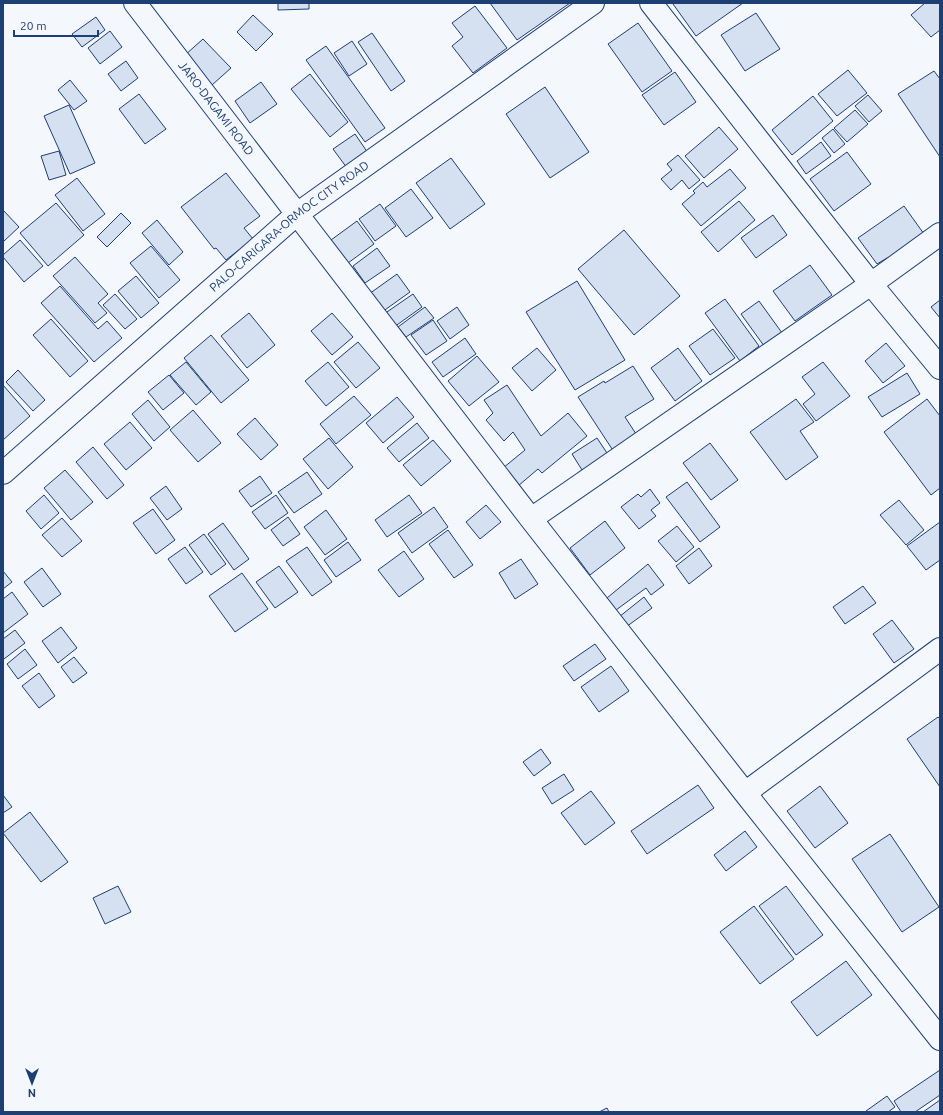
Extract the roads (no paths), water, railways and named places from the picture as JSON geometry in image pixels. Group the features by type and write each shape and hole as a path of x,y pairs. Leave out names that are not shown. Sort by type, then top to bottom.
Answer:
{"street":[{"name":"JARO-DAGAMI ROAD","path":"135,3 531,519 940,1039"},
{"name":"PALO-CARIGARA-ORMOC CITY ROAD","path":"3,473 297,214 594,3"},
{"path":"651,3 871,284 940,368"},
{"path":"531,519 871,284 940,234"},
{"path":"745,793 940,648"}]}
